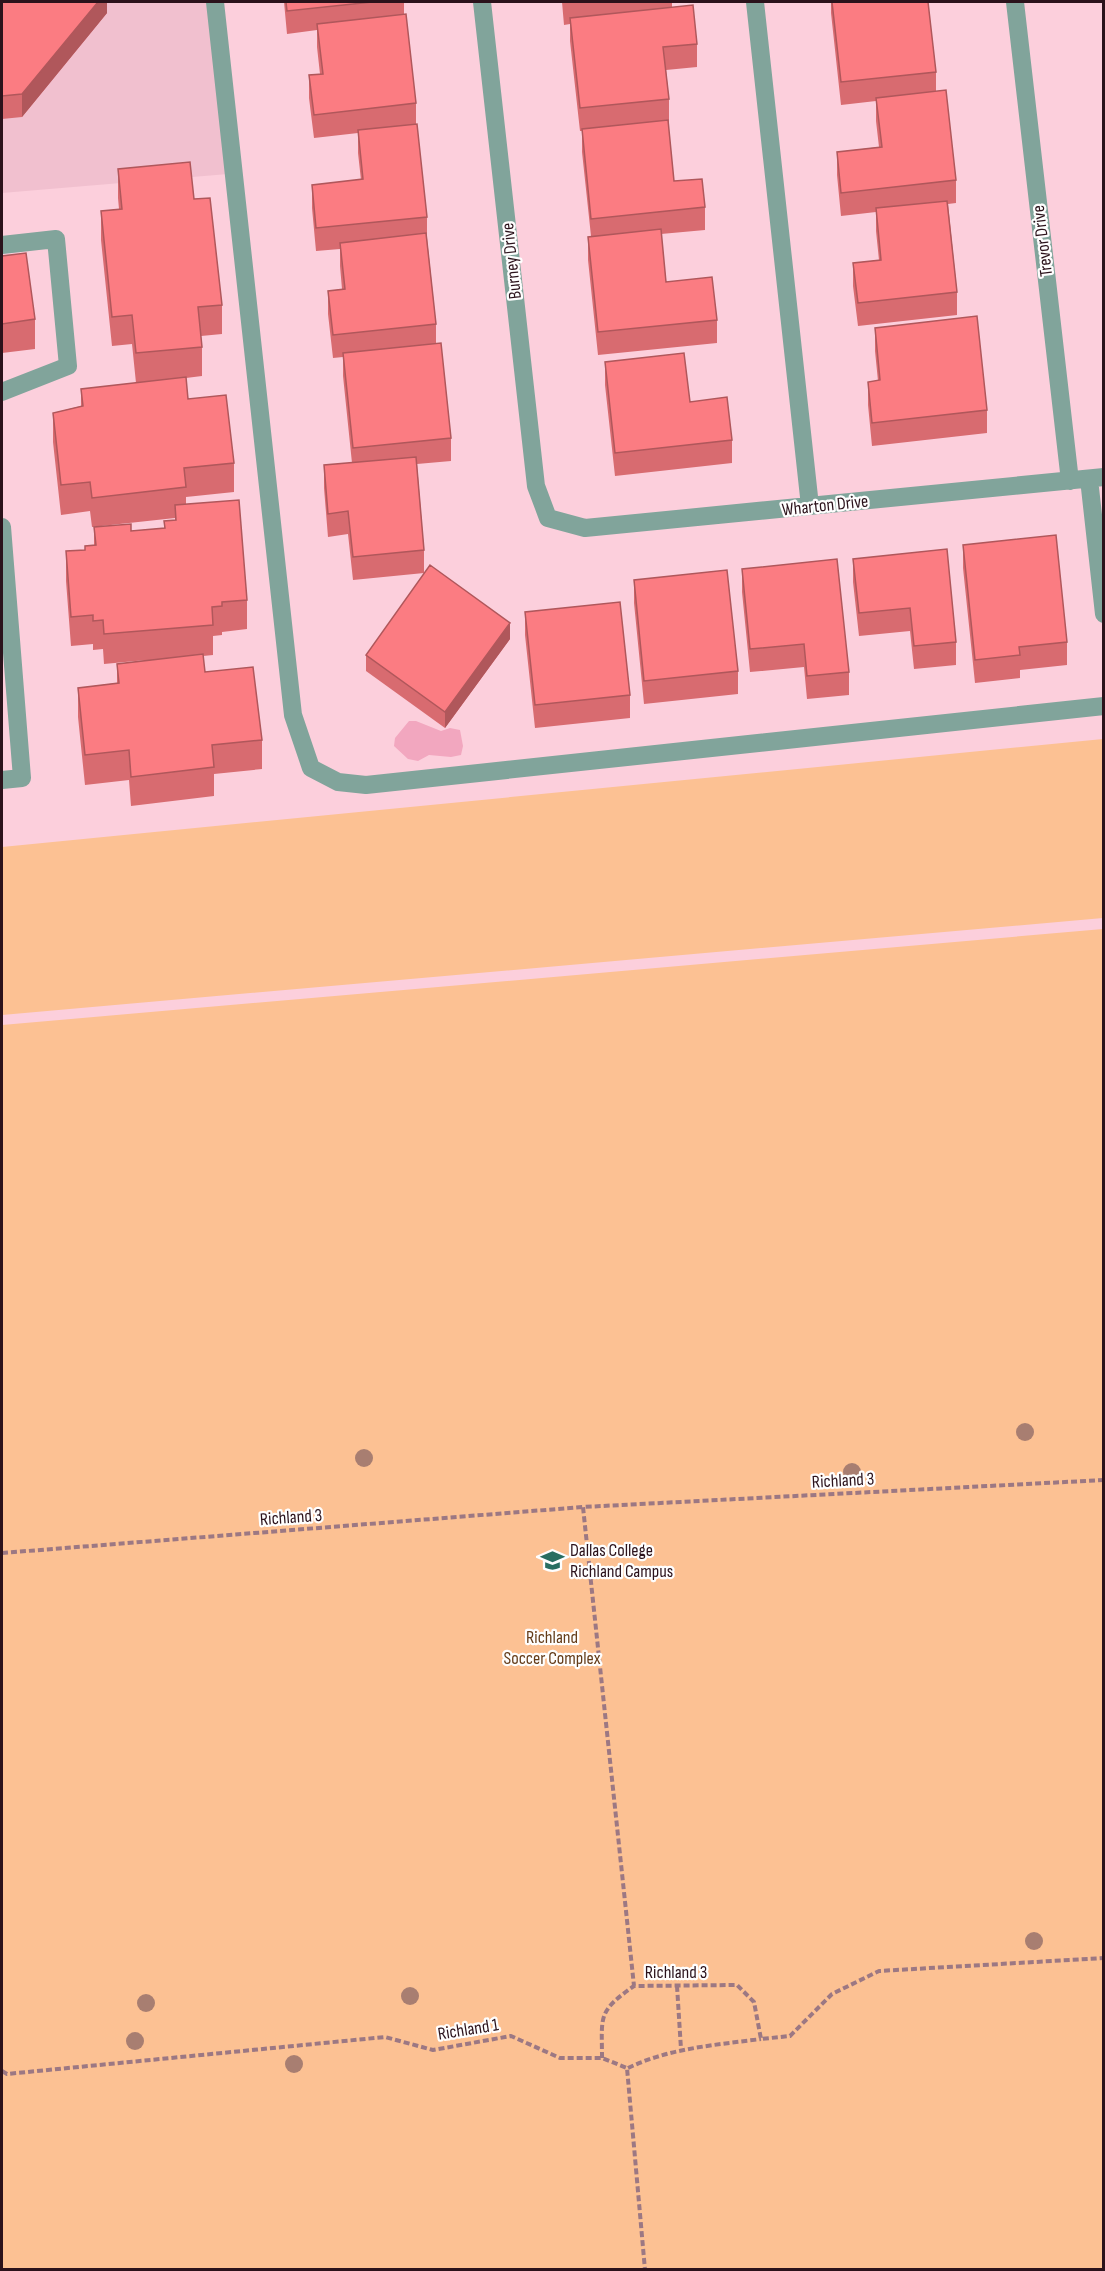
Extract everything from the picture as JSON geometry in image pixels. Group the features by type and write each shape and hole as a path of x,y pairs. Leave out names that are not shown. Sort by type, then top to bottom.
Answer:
{"street":[{"path":"215,2 293,715 311,768 338,782 366,785 1104,706"},
{"name":"Burney Drive","path":"482,2 536,486 548,518"},
{"path":"755,2 810,506"},
{"name":"Trevor Drive","path":"1015,2 1070,481"},
{"path":"2,245 56,239 68,366 2,392"},
{"path":"1096,478 1104,614"},
{"name":"Wharton Drive","path":"548,518 585,528 1096,478"},
{"path":"2,527 22,778 2,780"}],"path":[{"name":"Richland 3","path":"2,1553 583,1507 1104,1480"},
{"name":"Richland 3","path":"583,1507 634,1986 737,1985 754,2002 760,2039"},
{"path":"645,2270 627,2068 651,2057 681,2049 790,2036 832,1994 879,1971 1104,1958"},
{"path":"602,2058 602,2015 616,1998 634,1986"},
{"path":"677,1986 681,2049"},
{"name":"Richland 1","path":"2,2070 7,2074 385,2037 434,2050 511,2036 560,2058 602,2058 627,2068"}],"shaded area":[{"path":"2,2 209,2 228,174 2,193"},
{"path":"409,721 416,721 441,731 450,728 460,730 463,746 461,755 451,757 429,755 418,761 408,759 394,746 395,738"}],"green space":[{"path":"1103,739 1103,918 2,1015 2,847"},
{"name":"Richland Soccer Complex","path":"1103,929 1103,2269 2,2269 2,1025"}],"building":[{"path":"2,2 98,2 22,94 2,96"},
{"path":"286,2 372,2 287,11"},
{"path":"832,2 928,2 936,72 841,82"},
{"path":"693,5 697,44 663,47 669,99 580,108 570,18"},
{"path":"406,14 416,103 314,115 309,75 323,74 317,24"},
{"path":"946,90 956,180 841,193 837,152 882,147 876,98"},
{"path":"668,120 674,181 702,179 705,207 591,219 582,129"},
{"path":"417,124 427,217 316,228 312,185 363,179 358,130"},
{"path":"190,162 194,199 210,198 222,305 198,307 202,347 136,353 132,315 112,317 101,211 122,209 118,169"},
{"path":"947,201 957,292 858,303 853,263 881,260 876,208"},
{"path":"661,229 666,282 712,277 717,320 598,332 588,237"},
{"path":"426,233 436,324 333,335 328,291 345,289 340,243"},
{"path":"26,253 35,319 2,324 2,256"},
{"path":"977,316 987,410 872,423 868,382 880,380 875,328"},
{"path":"441,343 451,438 353,448 343,353"},
{"path":"684,353 690,402 727,397 732,440 615,453 605,362"},
{"path":"186,377 188,399 226,395 234,463 184,468 186,487 92,498 90,482 61,485 53,413 83,406 81,389"},
{"path":"416,457 424,550 353,557 348,511 328,514 324,465"},
{"path":"239,500 247,600 222,602 222,606 212,607 213,625 104,634 103,620 93,621 93,615 71,617 66,551 85,550 85,546 96,545 94,527 131,524 131,531 165,528 164,521 176,520 175,505"},
{"path":"1056,535 1067,642 1019,647 1020,655 975,660 963,545"},
{"path":"947,549 956,642 914,646 910,608 859,613 853,559"},
{"path":"837,559 849,672 807,676 804,644 750,649 742,569"},
{"path":"430,565 510,623 445,712 366,655"},
{"path":"727,570 738,671 644,681 634,580"},
{"path":"620,602 630,695 535,705 525,612"},
{"path":"203,654 205,672 253,667 262,740 212,745 214,767 131,777 129,750 85,755 78,688 119,683 117,664"}],"place":[{"name":"Dallas College Richland Campus","path":"552,1560"}]}
